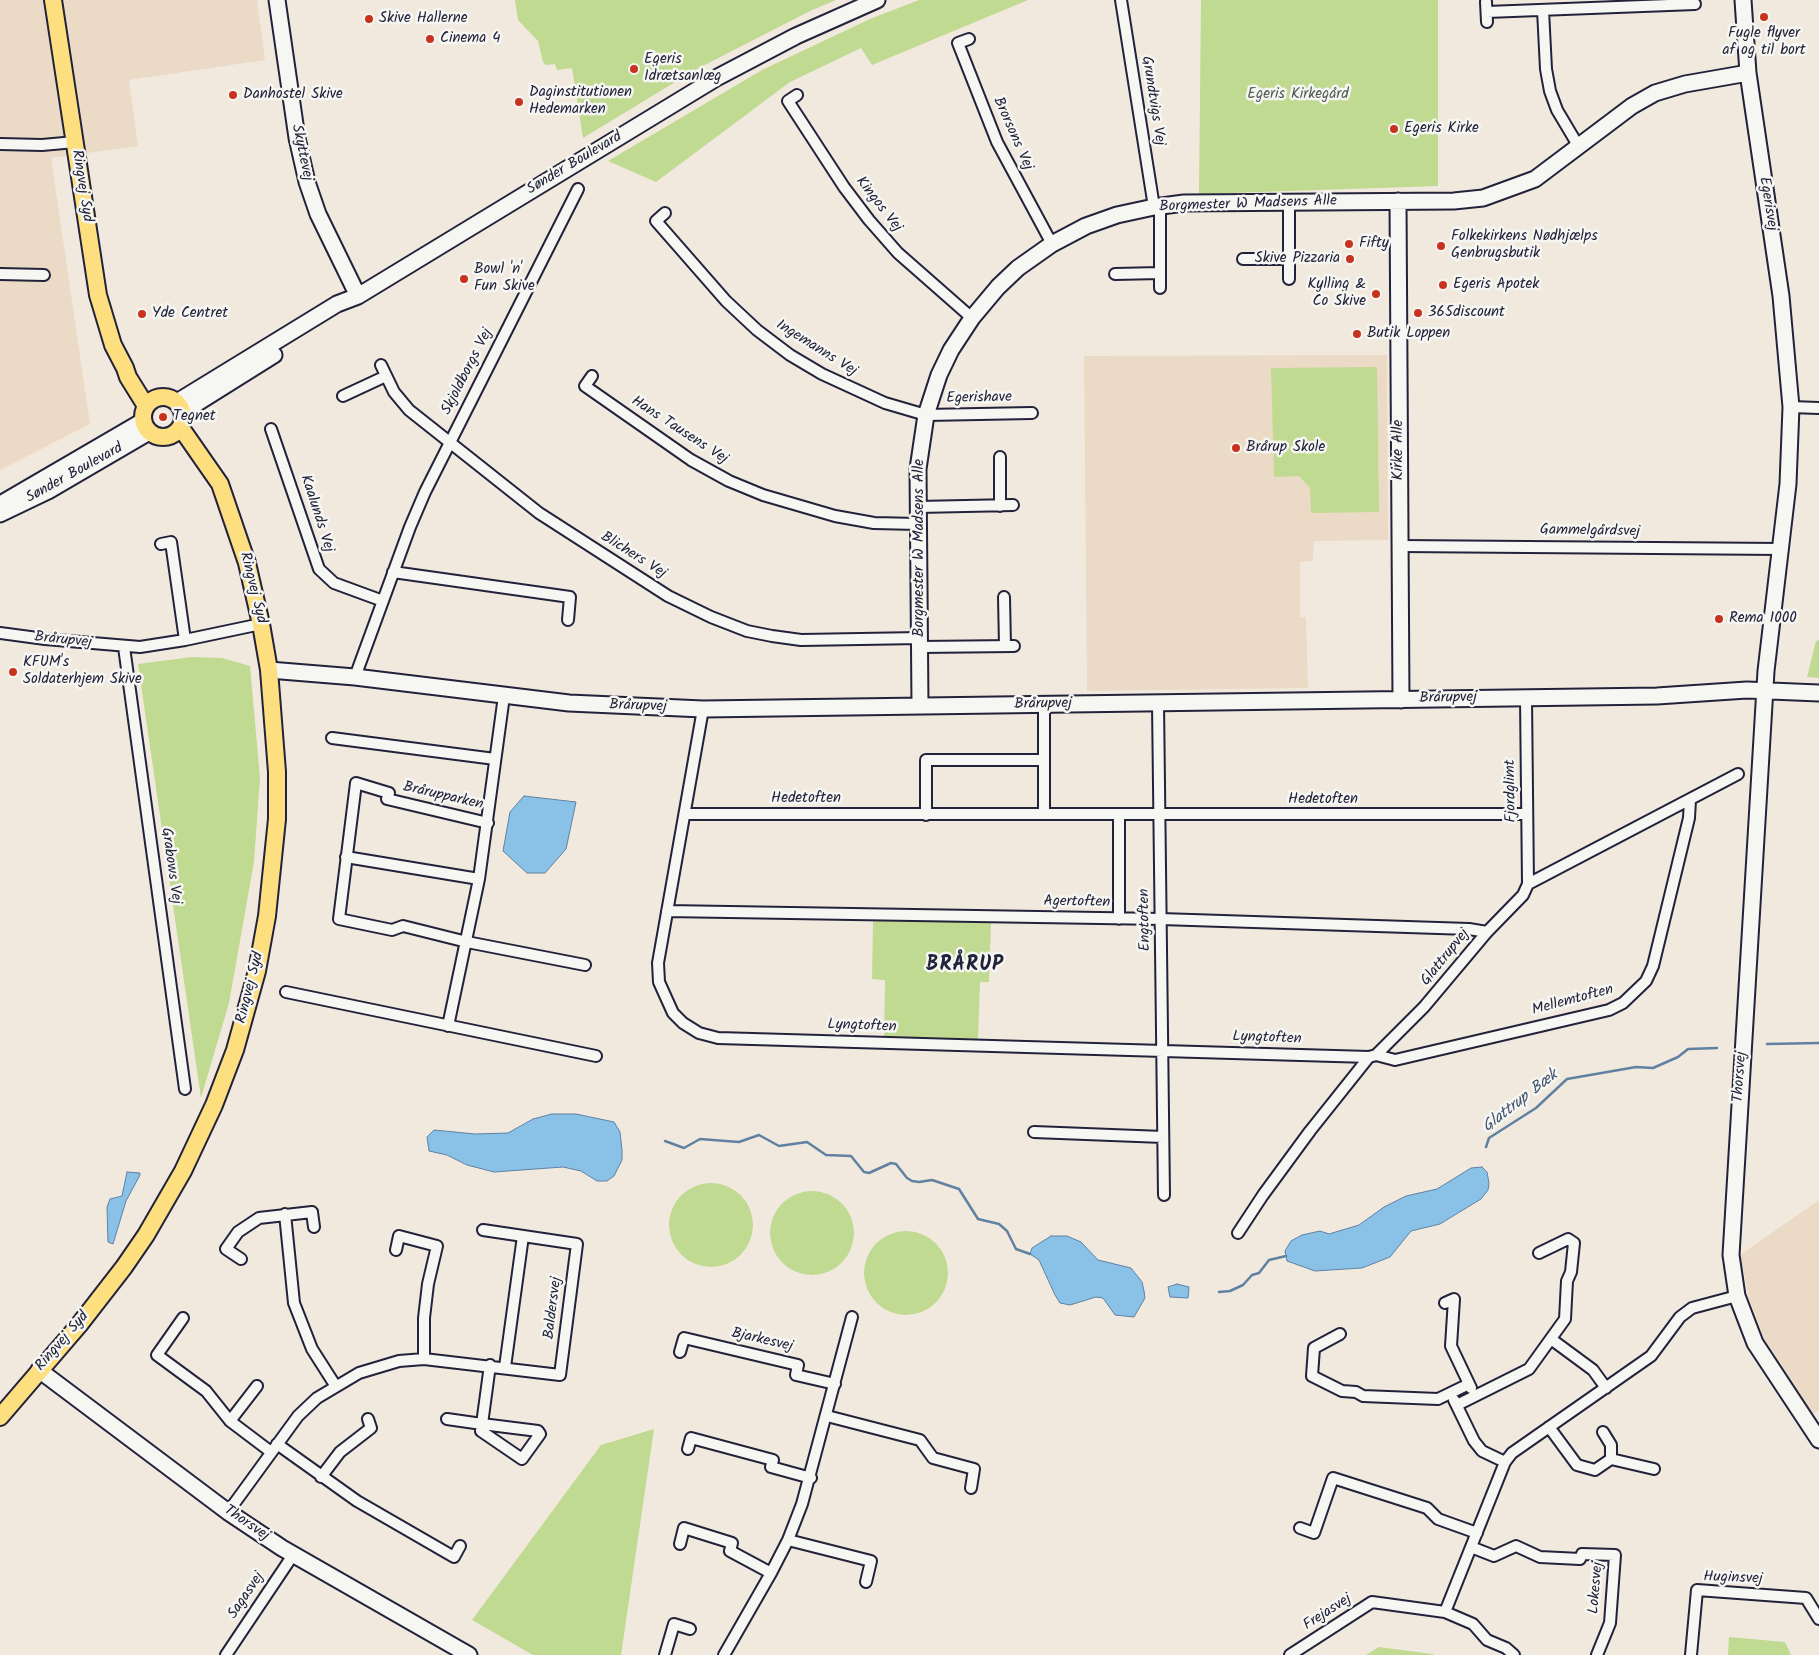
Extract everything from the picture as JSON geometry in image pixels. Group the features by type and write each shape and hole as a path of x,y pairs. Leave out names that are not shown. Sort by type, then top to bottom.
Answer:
{"main road":[{"name":"Ringvej Syd","path":"53,0 98,294 113,345 149,414"},
{"path":"168,397 178,419 161,437 149,414 168,397"},
{"name":"Ringvej Syd","path":"0,1417 98,1302 146,1235 196,1144 234,1050 257,971 267,916 273,869 277,772 268,670 261,624 247,563 223,495 198,462 178,419"}],"street":[{"name":"Skyttevej","path":"277,0 297,138 307,182 318,214 358,296"},
{"name":"Sønder Boulevard","path":"178,419 337,304 358,296 718,77 796,36 877,0"},
{"name":"Grundtvigs Vej","path":"1121,0 1157,207"},
{"name":"Egerisvej","path":"1742,0 1748,73 1781,296 1791,408 1788,484 1765,691"},
{"path":"1487,12 1695,4"},
{"path":"1543,10 1546,69 1550,92 1557,110 1579,147"},
{"name":"Brorsons Vej","path":"969,39 958,43 997,142 1052,244"},
{"name":"Borgmester W Madsens Alle","path":"920,706 918,469 926,415 939,375 951,350 972,318 998,287 1018,268 1052,244 1086,226 1117,215 1157,207 1184,203 1454,201 1492,196 1535,179 1632,106 1655,93 1685,84 1748,73"},
{"name":"Kingos Vej","path":"797,96 788,101 844,187 869,220 898,253 972,318"},
{"path":"0,144 42,145 75,142"},
{"name":"Skjoldborgs Vej","path":"355,677 417,509 449,442 578,189"},
{"name":"Kirke Alle","path":"1398,201 1401,700"},
{"path":"1289,203 1289,279"},
{"path":"1157,207 1160,288"},
{"name":"Ingemanns Vej","path":"665,213 656,221 726,301 757,330 790,355 846,387 885,403 926,415"},
{"path":"1243,259 1289,259"},
{"path":"1115,274 1160,273"},
{"path":"0,274 44,275"},
{"name":"Blichers Vej","path":"381,365 394,392 409,410 546,517 668,596 711,617 747,631 801,640 920,643"},
{"path":"343,396 386,376"},
{"name":"Hans Tausens Vej","path":"592,376 585,386 691,460 729,481 771,498 835,516 874,523 918,524"},
{"path":"1791,408 1819,408"},
{"name":"Egerishave","path":"926,415 1032,413"},
{"name":"Sønder Boulevard","path":"0,504 149,414"},
{"name":"Sønder Boulevard","path":"0,514 48,491 149,414"},
{"name":"Kaalunds Vej","path":"271,429 319,569 334,583 383,601"},
{"path":"1000,457 1000,506"},
{"path":"918,507 1013,506"},
{"path":"161,544 171,542 185,640"},
{"name":"Gammelgårdsvej","path":"1400,546 1781,549"},
{"path":"393,572 570,597 568,620"},
{"path":"920,643 1010,646 1004,598"},
{"name":"Brårupvej","path":"0,633 124,647 158,646 261,624"},
{"name":"Grabows Vej","path":"124,647 185,1089"},
{"name":"Brårupvej","path":"268,670 355,677 504,696 611,706 703,709 1526,698 1765,691 1819,693"},
{"name":"Thorsvej","path":"1765,691 1730,1233 1732,1271 1737,1296 1755,1343 1819,1440"},
{"name":"Brårupparken","path":"448,1026 467,942 488,823 504,696"},
{"name":"Fjordglimt","path":"1526,698 1528,884"},
{"name":"Engtoften","path":"1158,703 1164,1195"},
{"path":"1044,705 1044,814"},
{"name":"Lyngtoften","path":"703,709 658,963 659,982 664,998 673,1013 699,1033 718,1038 1373,1056"},
{"path":"332,738 495,759"},
{"path":"926,815 926,760 1044,760"},
{"name":"Glattrupvej","path":"1238,1233 1304,1138 1373,1056 1424,1007 1486,932 1523,894 1528,884 1581,854 1738,774"},
{"name":"Brårupparken","path":"488,823 387,799 388,793 356,783 339,919 392,930 403,926 467,942 585,965"},
{"name":"Mellemtoften","path":"1373,1056 1396,1060 1609,1010 1623,1003 1641,986 1653,966 1689,818 1690,800"},
{"name":"Hedetoften","path":"685,814 1044,814 1160,816 1527,814"},
{"path":"1119,815 1119,919"},
{"path":"346,857 478,879"},
{"name":"Agertoften","path":"667,911 1161,919 1469,929 1486,932"},
{"path":"286,992 596,1056"},
{"path":"1034,1132 1163,1137"},
{"path":"241,1259 226,1250 238,1232 259,1218 312,1212 314,1227"},
{"path":"285,1214 294,1303 312,1349 335,1385"},
{"name":"Baldersvej","path":"228,1512 298,1416 335,1385 380,1365 424,1359 490,1365 560,1375 577,1244 483,1230"},
{"path":"396,1250 399,1236 437,1246 426,1301 424,1359"},
{"path":"505,1367 523,1236"},
{"path":"1457,1405 1529,1369 1565,1319 1574,1243 1568,1238 1539,1253"},
{"path":"1514,1655 1506,1648 1488,1640 1473,1624 1445,1612 1505,1462 1512,1453 1651,1356 1680,1317 1692,1308 1737,1296"},
{"path":"1445,1303 1454,1299 1451,1346 1475,1396"},
{"path":"724,1655 788,1540 811,1478 852,1317"},
{"path":"184,1318 157,1354 206,1391 230,1421 321,1477 356,1501 454,1557 460,1546"},
{"path":"1340,1334 1314,1348 1312,1376 1342,1391 1356,1392 1363,1396 1438,1399 1469,1384"},
{"name":"Bjarkesvej","path":"680,1352 684,1338 798,1365 796,1375 835,1384"},
{"path":"1551,1339 1593,1370 1606,1388"},
{"path":"447,1419 482,1424 538,1431 540,1434 522,1459 482,1430 482,1424 490,1365"},
{"name":"Thorsvej","path":"39,1370 228,1512 293,1555 469,1655"},
{"path":"230,1421 257,1386"},
{"path":"1450,1393 1474,1441 1482,1451 1505,1462"},
{"path":"827,1416 920,1440 933,1458 974,1469 971,1488"},
{"path":"321,1477 340,1452 371,1428 368,1419"},
{"path":"1549,1427 1577,1465 1595,1470 1611,1459 1654,1469"},
{"path":"1603,1432 1612,1444 1611,1459"},
{"path":"688,1449 691,1438 773,1460 771,1468 811,1478"},
{"path":"1300,1528 1314,1533 1332,1478 1427,1508 1438,1519 1476,1534"},
{"path":"680,1544 684,1528 732,1543 730,1551 771,1573"},
{"path":"788,1540 871,1562 866,1582"},
{"name":"Lokesvej","path":"1471,1548 1494,1556 1516,1546 1540,1557 1580,1559 1582,1554 1615,1555 1610,1623 1597,1655"},
{"name":"Sagasvej","path":"226,1655 293,1555"},
{"name":"Huginsvej","path":"1691,1655 1697,1590 1806,1598 1819,1619"},
{"name":"Frejasvej","path":"1290,1655 1372,1602 1445,1612"},
{"path":"665,1655 674,1624 690,1628"}],"shaded area":[{"path":"0,0 257,0 265,60 129,80 138,146 51,158 90,424 0,470"},
{"name":"Brårup Skole","path":"1387,355 1388,540 1314,541 1313,561 1300,562 1300,617 1306,617 1308,688 1087,691 1084,356"},
{"path":"1819,1200 1819,1410 1812,1414 1766,1344 1749,1298 1740,1255"}],"green space":[{"name":"Egeris Idrætsanlæg","path":"515,0 836,0 810,11 695,70 583,138 572,68 557,70 555,64 546,65 543,62 538,41 518,20"},
{"path":"919,0 1028,0 872,65 861,48 790,82 656,182 608,161 762,70 870,19"},
{"name":"Egeris Kirkegård","path":"1201,0 1438,0 1438,186 1199,194"},
{"path":"1377,367 1379,512 1311,513 1310,488 1299,476 1274,477 1271,368"},
{"path":"1819,640 1819,678 1807,677 1816,641"},
{"path":"192,657 222,658 250,666 260,778 254,862 229,1003 201,1098 138,664"},
{"path":"873,920 991,923 989,982 980,982 978,1039 884,1036 885,980 872,979"},
{"path":"711,1183 727,1186 741,1195 750,1209 753,1225 750,1241 741,1255 727,1264 711,1267 695,1264 681,1255 672,1241 669,1225 672,1209 681,1195 695,1186"},
{"path":"812,1191 828,1194 842,1203 851,1217 854,1233 851,1249 842,1263 828,1272 812,1275 796,1272 782,1263 773,1249 770,1233 773,1217 782,1203 796,1194"},
{"path":"906,1231 922,1234 936,1243 945,1257 948,1273 945,1289 936,1303 922,1312 906,1315 890,1312 876,1303 867,1289 864,1273 867,1257 876,1243 890,1234"},
{"path":"654,1429 621,1655 533,1655 472,1620 601,1445"},
{"path":"1729,1637 1785,1642 1791,1655 1728,1655"},
{"path":"1379,1647 1432,1654 1435,1655 1366,1655"}],"water":[{"path":"524,796 576,802 566,849 545,873 527,873 503,851 510,812"},
{"path":"552,1114 576,1114 614,1122 620,1132 622,1160 614,1176 607,1181 597,1181 581,1171 563,1167 494,1172 467,1165 447,1155 429,1151 427,1137 434,1130 475,1134 508,1133 533,1119"},
{"path":"1482,1167 1487,1172 1489,1183 1488,1190 1481,1199 1440,1224 1411,1231 1390,1257 1362,1268 1315,1271 1287,1261 1285,1251 1291,1241 1302,1235 1320,1231 1329,1234 1359,1225 1384,1207 1406,1196 1437,1189 1471,1168"},
{"path":"127,1172 140,1173 140,1175 126,1201 113,1244 108,1242 107,1207 110,1199 122,1196"},
{"path":"1051,1236 1067,1236 1081,1242 1098,1260 1131,1268 1142,1282 1145,1298 1134,1317 1115,1315 1103,1298 1096,1297 1070,1305 1060,1303 1039,1260 1030,1254 1032,1248"},
{"path":"1177,1284 1189,1287 1188,1298 1170,1297 1168,1287"}],"waterway":[{"name":"Glattrup Bæk","path":"1767,1044 1819,1043"},
{"name":"Glattrup Bæk","path":"1486,1147 1489,1138 1536,1108 1567,1079 1636,1067 1653,1068 1678,1057 1688,1049 1717,1048"},
{"path":"665,1141 684,1148 700,1139 739,1142 759,1135 779,1146 807,1142 826,1155 851,1156 864,1172 869,1173 891,1163 896,1164 907,1178 912,1181 932,1180 959,1189 978,1219 999,1224 1007,1231 1016,1249 1030,1254"},
{"path":"1219,1292 1230,1291 1243,1285 1252,1275 1259,1273 1269,1260 1286,1256"}],"place":[{"name":"Fugle flyver af og til bort","path":"1764,17"},
{"name":"Skive Hallerne","path":"369,19"},
{"name":"Cinema 4","path":"430,39"},
{"name":"Egeris Idrætsanlæg","path":"634,69"},
{"name":"Danhostel Skive","path":"233,95"},
{"name":"Daginstitutionen Hedemarken","path":"519,102"},
{"name":"Egeris Kirke","path":"1394,129"},
{"name":"Fifty","path":"1349,244"},
{"name":"Folkekirkens Nødhjælps Genbrugsbutik","path":"1441,246"},
{"name":"Skive Pizzaria","path":"1350,259"},
{"name":"Bowl 'n' Fun Skive","path":"464,279"},
{"name":"Egeris Apotek","path":"1443,285"},
{"name":"Kylling & Co Skive","path":"1376,294"},
{"name":"365discount","path":"1418,313"},
{"name":"Yde Centret","path":"142,314"},
{"name":"Butik Loppen","path":"1357,334"},
{"name":"Tegnet","path":"163,417"},
{"name":"Brårup Skole","path":"1236,448"},
{"name":"Rema 1000","path":"1719,619"},
{"name":"KFUM's Soldaterhjem Skive","path":"13,672"}],"district":[{"name":"BRÅRUP","path":"965,967"}]}
